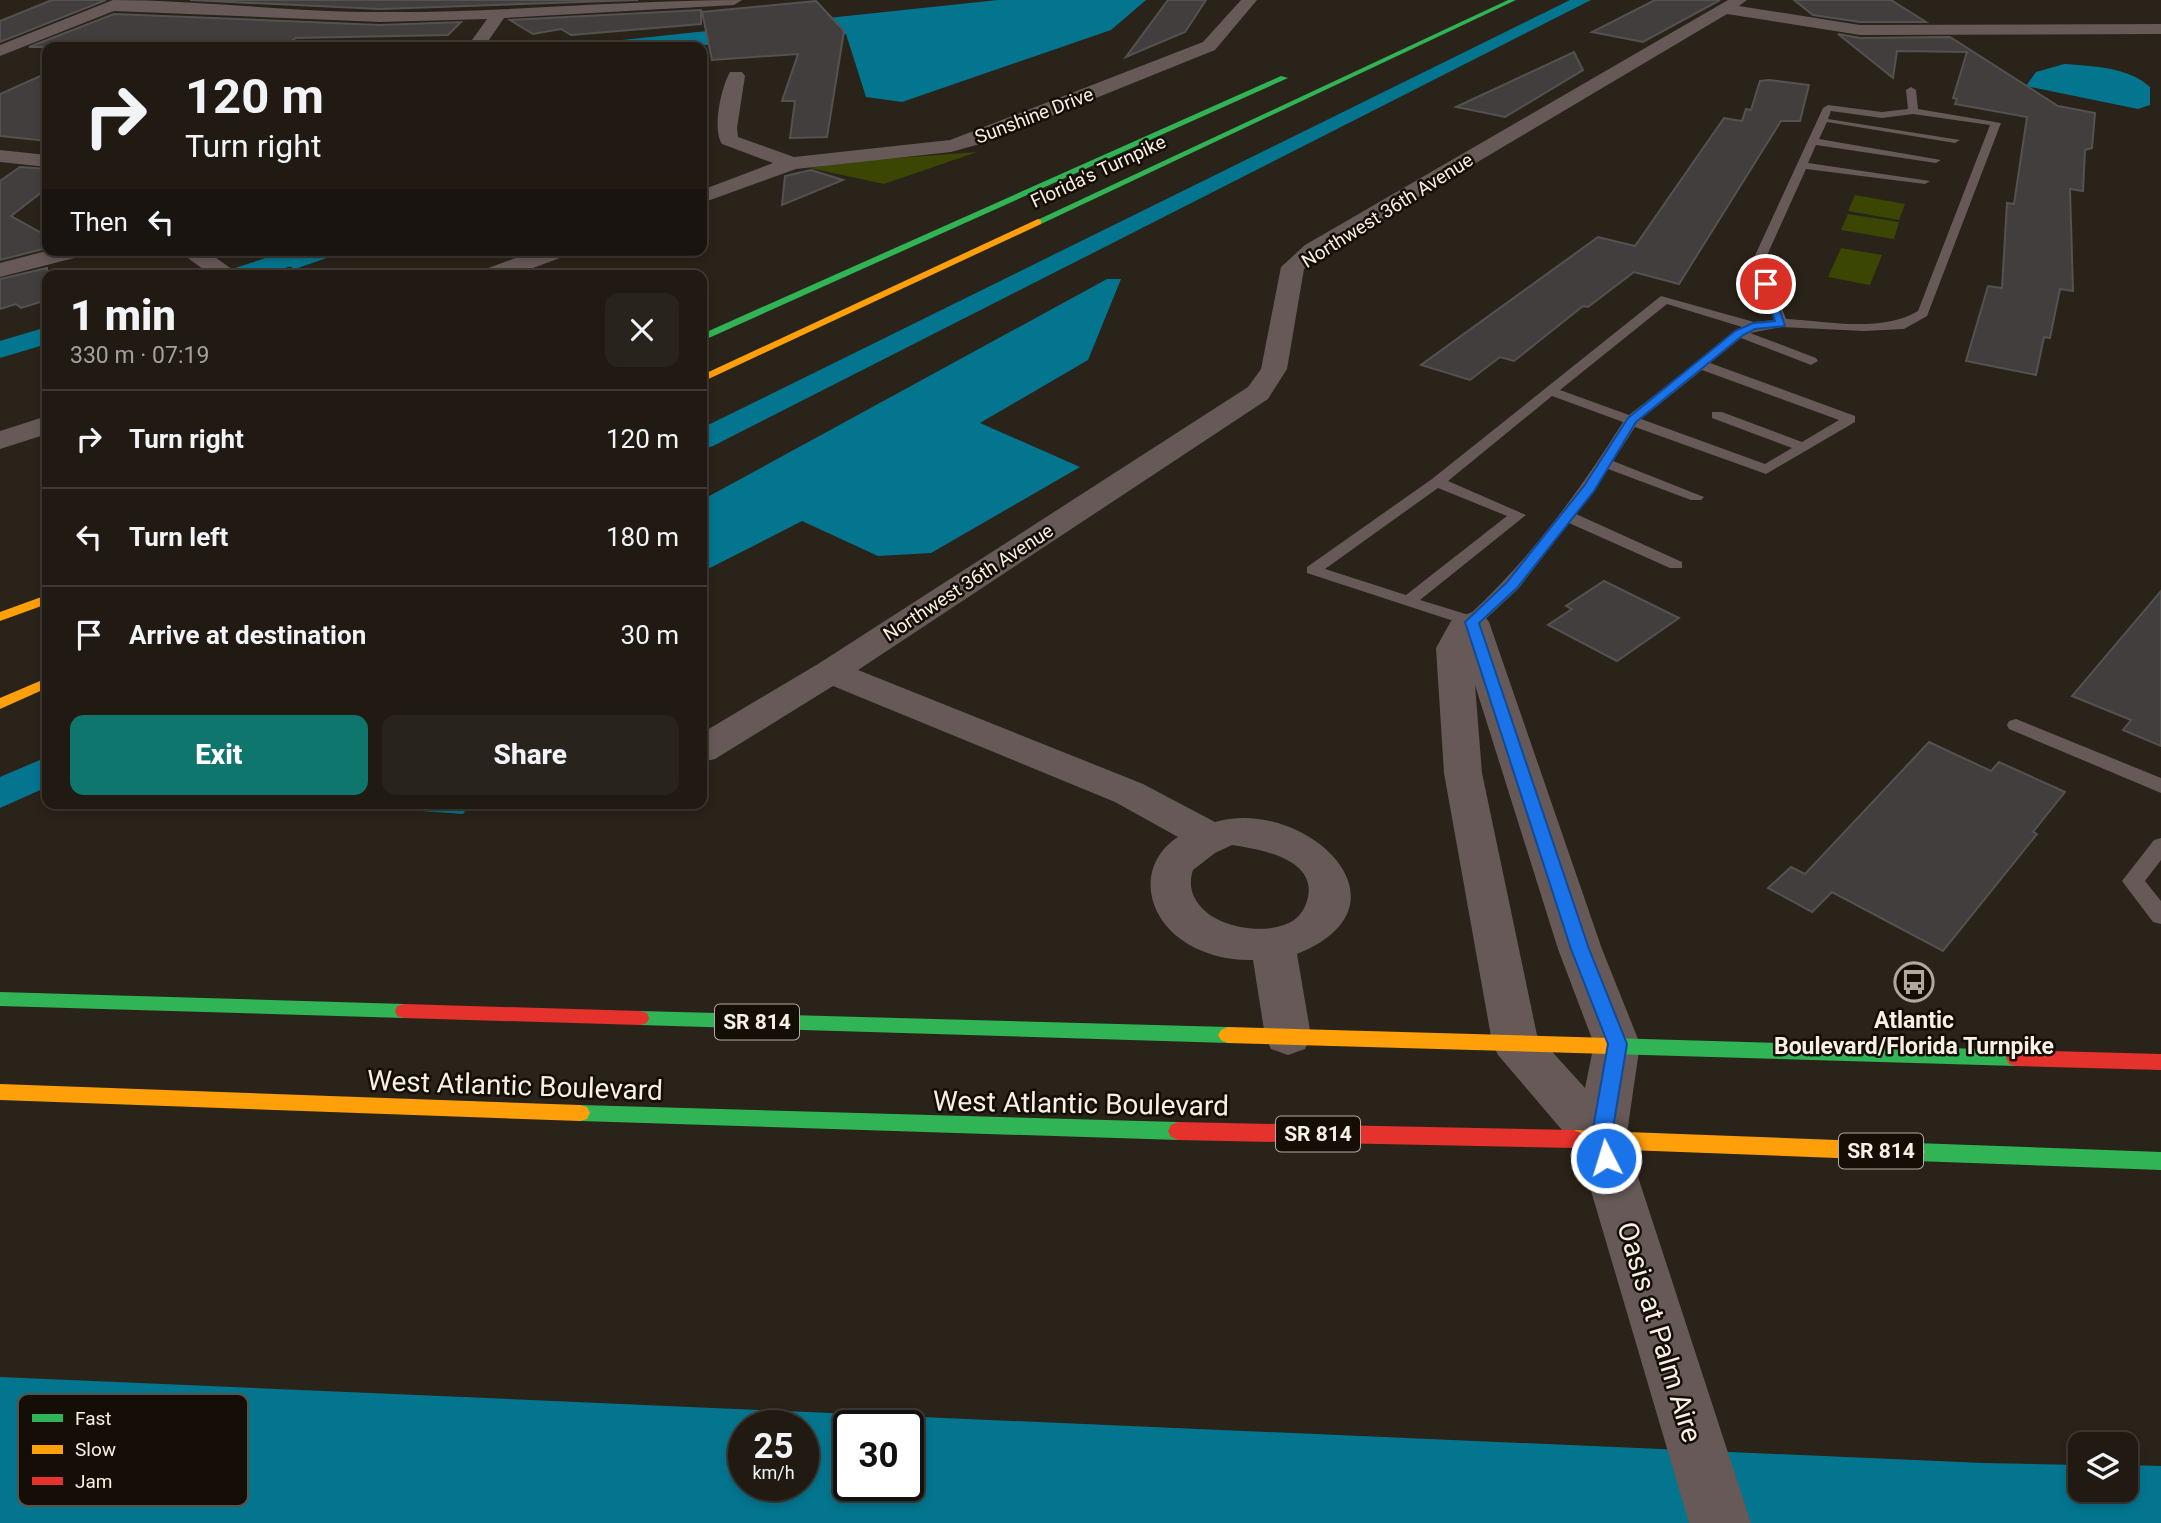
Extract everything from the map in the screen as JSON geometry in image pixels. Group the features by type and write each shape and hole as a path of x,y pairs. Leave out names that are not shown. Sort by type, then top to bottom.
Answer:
{"main road":[{"name":"Florida's Turnpike","path":"707,377 1513,0"},
{"name":"Florida's Turnpike","path":"707,336 1295,73"},
{"path":"0,617 42,601"},
{"path":"0,704 42,684"},
{"name":"SR 814","path":"0,999 1617,1044 2161,1062"},
{"name":"West Atlantic Boulevard","path":"0,1092 933,1126 1601,1140 2161,1161"}],"street":[{"path":"0,51 120,3 368,16 498,15 734,0"},
{"name":"Sunshine Drive","path":"707,195 792,163 951,146 980,138 1209,46 1249,0"},
{"path":"1732,5 1860,30 2161,29"},
{"name":"Northwest 36th Avenue","path":"707,747 831,672 1258,393 1274,369 1293,267 1313,250 1732,5"},
{"path":"479,42 498,15"},
{"path":"2135,29 2161,43"},
{"path":"0,60 24,62"},
{"name":"Sunshine Drive","path":"736,76 727,128 729,140 792,163"},
{"path":"0,156 42,161"},
{"path":"0,270 55,256"},
{"path":"197,256 219,270"},
{"path":"505,270 543,256"},
{"path":"0,440 42,427"},
{"path":"1472,622 1580,949 1617,1044 1601,1140 1515,1042 1463,773 1454,648 1463,628 1472,622"},
{"path":"831,672 1129,793 1209,836"},
{"path":"1463,773 1524,775"},
{"path":"1232,831 1269,834 1302,847 1319,862 1329,879 1330,898 1325,915 1310,930 1289,941 1273,944 1234,943 1207,934 1186,920 1173,901 1169,881 1175,863 1188,847 1209,836 1232,831"},
{"path":"1273,944 1288,1036"},
{"name":"Oasis at Palm Aire","path":"1601,1140 1720,1523"}],"lane":[{"path":"1911,90 1913,111"},
{"path":"1781,323 1758,262 1828,108 1882,115 1913,111 1996,123 1923,313 1904,325 1864,327 1781,323 1746,329 1632,420 1567,516 1512,585 1472,622 1313,570 1437,482 1665,299 1746,329 1811,361"},
{"path":"1823,120 1955,140"},
{"path":"1813,141 1936,160"},
{"path":"1802,165 1925,181"},
{"path":"1551,391 1766,470 1850,419 1699,364"},
{"path":"1717,415 1803,447"},
{"path":"1605,463 1696,497"},
{"path":"1408,601 1518,515 1437,482"},
{"path":"1567,516 1676,565"},
{"path":"2016,725 2161,786"},
{"path":"2161,845 2133,881 2161,916"}],"green space":[{"path":"977,152 884,184 810,168 843,162"},
{"path":"1855,195 1905,204 1899,220 1848,211"},
{"path":"1848,214 1899,222 1894,239 1841,230"},
{"path":"1841,248 1882,255 1870,285 1828,277"}],"water":[{"path":"998,0 1146,0 1111,30 902,102 866,97 846,34 707,45 707,42 615,42"},
{"path":"2064,64 2110,69 2131,75 2150,87 2150,105 2138,109 2026,86 2036,72"},
{"path":"273,256 333,256 295,269 271,257"},
{"path":"1107,279 1121,279 1088,360 980,423 1080,467 931,553 878,556 802,521 707,569 707,497"},
{"path":"393,809 467,809 463,814"},
{"path":"0,1377 761,1410 728,1410 728,1501 819,1501 819,1413 833,1413 833,1501 924,1501 924,1417 2068,1465 2068,1502 2138,1502 2138,1465 2161,1466 2161,1523 0,1523"}],"building":[{"path":"52,0 106,0 0,42 0,21"},
{"path":"190,0 638,0 380,9"},
{"path":"1168,0 1206,0 1185,32 1126,57"},
{"path":"1655,0 1720,0 1643,42 1592,32"},
{"path":"1794,0 1891,0 1926,22 1860,22 1813,15"},
{"path":"816,1 844,31 827,137 790,138 795,101 782,101 798,54 712,60 702,12"},
{"path":"701,10 701,24 571,35 561,29 533,34 510,20"},
{"path":"114,14 380,25 461,22 448,35 296,38 290,42 42,42 42,47 29,47"},
{"path":"1838,34 1860,38 1950,37 2058,106 2095,113 2092,148 2085,150 2083,191 2070,189 2073,291 2060,289 2050,338 2044,337 2036,375 1966,361 1988,286 2002,288 2007,203 2014,204 2027,117 1955,104 1957,99 1953,98 1967,52 1897,51 1893,78"},
{"path":"1574,52 1583,70 1505,117 1456,107"},
{"path":"42,75 42,140 0,136 0,94"},
{"path":"1760,81 1809,85 1800,121 1781,121 1679,284 1634,272 1588,307 1583,306 1514,361 1500,357 1470,380 1421,365 1598,237 1635,246 1724,118 1742,121 1746,109 1751,110"},
{"path":"20,167 42,169 42,192 11,216 42,233 42,249 0,260 0,181"},
{"path":"811,170 843,180 782,205 785,176"},
{"path":"47,268 42,270 42,302 21,308 16,304 0,309 0,279"},
{"path":"1604,581 1679,618 1617,661 1548,625 1572,609 1566,606"},
{"path":"2161,591 2161,746 2123,730 2131,720 2072,696"},
{"path":"1929,742 1991,771 1999,762 2065,792 2033,832 2037,834 1943,951 1832,892 1812,912 1768,888 1791,867 1805,874"}],"waterway":[{"path":"707,438 1583,0"},
{"path":"253,270 297,256"},
{"path":"0,350 42,337"},
{"path":"0,794 42,773"}],"traffic: fast":[{"path":"1038,222 1513,0"},
{"path":"707,336 1284,78"},
{"path":"0,999 404,1011"},
{"path":"640,1018 1228,1035"},
{"path":"1610,1046 2016,1058"},
{"path":"580,1113 1178,1131"},
{"path":"1915,1152 2161,1161"}],"traffic: slow":[{"path":"707,377 1038,222"},
{"path":"0,617 42,601"},
{"path":"0,704 42,684"},
{"path":"1228,1035 1610,1046"},
{"path":"0,1092 580,1113"},
{"path":"1574,1139 1915,1152"}],"traffic: jam":[{"path":"404,1011 640,1018"},
{"path":"2016,1058 2161,1062"},
{"path":"1178,1131 1574,1139"}],"place":[{"name":"Atlantic Boulevard/Florida Turnpike","path":"1914,982"}],"route":[{"path":"1606,1158 1601,1140 1617,1044 1580,949 1472,622 1512,585 1589,488 1632,420 1739,333 1753,326 1781,323 1766,284"}]}
